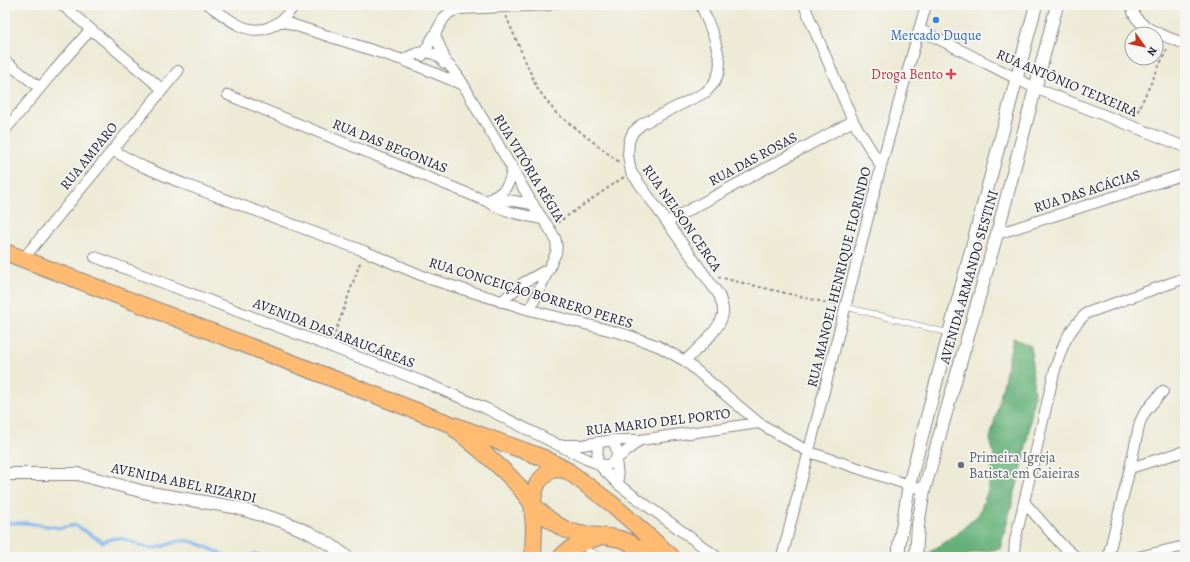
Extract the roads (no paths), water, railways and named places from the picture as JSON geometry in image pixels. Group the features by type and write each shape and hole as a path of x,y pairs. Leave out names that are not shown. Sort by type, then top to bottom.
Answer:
{"main road":[{"path":"5,252 445,422 544,458 568,471 612,504 672,557"},
{"path":"445,422 498,465 515,482 532,503 548,518 574,534 618,538 626,541 634,545 648,557"},
{"path":"498,465 513,488 525,515 533,557"},
{"path":"533,557 534,527 532,503 536,487 543,475 549,471 557,469 568,471"},
{"path":"561,557 566,551 576,545 600,537"}],"street":[{"path":"62,5 162,89"},
{"path":"209,5 231,21 246,29 258,30 270,27 281,21 293,6"},
{"path":"418,67 422,56 435,35 438,26 449,13 458,9 549,5"},
{"name":"RUA NELSON CERCA","path":"685,361 700,347 718,325 723,308 718,295 631,172 628,155 629,141 633,132 642,124 706,92 714,83 719,72 720,61 714,37 701,5"},
{"path":"804,5 853,121 881,166"},
{"name":"RUA MANOEL HENRIQUE FLORINDO","path":"782,557 881,166 926,5"},
{"name":"AVENIDA ARMANDO SESTINI","path":"899,557 899,546 908,486 1036,5"},
{"name":"AVENIDA ARMANDO SESTINI","path":"916,557 918,525 924,490 997,234 1057,5"},
{"path":"1132,5 1135,18 1144,26 1185,44"},
{"path":"281,21 403,60 463,85"},
{"name":"RUA ANTÔNIO TEIXEIRA","path":"919,29 1035,88 1185,147"},
{"path":"5,130 90,30"},
{"name":"RUA VITÓRIA RÉGIA","path":"435,35 445,61"},
{"path":"403,60 425,51"},
{"name":"RUA VITÓRIA RÉGIA","path":"425,51 434,54 445,61 456,73 542,219 556,239 556,253 530,310"},
{"path":"5,61 40,88"},
{"path":"437,74 445,61"},
{"name":"RUA AMPARO","path":"23,259 178,71"},
{"name":"RUA DAS BEGONIAS","path":"228,95 490,200 533,204"},
{"name":"RUA DAS ROSAS","path":"667,222 853,121"},
{"name":"RUA CONCEIÇÃO BORRERO PERES","path":"112,150 144,167 184,184 364,251 430,279 501,302 624,334 658,346 685,361 759,423 809,452 908,486 924,490"},
{"path":"490,200 506,189 510,182 512,166"},
{"name":"RUA DAS ACÁCIAS","path":"997,234 1185,174"},
{"name":"RUA DAS BEGONIAS","path":"490,200 498,208 509,212 542,219"},
{"name":"AVENIDA DAS ARAUCÁREAS","path":"95,257 421,380 486,408 586,459 597,463"},
{"path":"501,302 523,283 550,268"},
{"path":"1014,557 1015,541 1054,373 1062,348 1069,333 1076,323 1087,313 1102,306 1185,278"},
{"path":"1108,557 1140,422 1145,412 1163,391"},
{"name":"RUA MARIO DEL PORTO","path":"559,445 571,446 613,440 640,440 759,423"},
{"path":"613,440 616,451 619,485"},
{"path":"597,463 608,464 616,460 640,440"},
{"path":"598,442 596,458 597,463 619,485 718,557"},
{"path":"1130,468 1185,451"},
{"name":"AVENIDA ABEL RIZARDI","path":"5,474 78,474 144,492 234,507 282,521 308,532 331,545 347,557"},
{"path":"1024,503 1060,543 1076,557"},
{"path":"1138,557 1185,546"}],"lane":[{"path":"846,307 949,333"},
{"path":"576,545 604,557"}],"waterway":[{"path":"5,523 27,523 61,528 75,525 103,542 114,538 122,538 150,548 158,548 180,541 185,541 204,546 228,557"},
{"path":"252,557 255,554 263,557"}],"place":[{"name":"Mercado Duque","path":"936,20"},
{"name":"Droga Bento","path":"951,74"},
{"name":"Primeira Igreja Batista em Caieiras","path":"961,465"}]}
